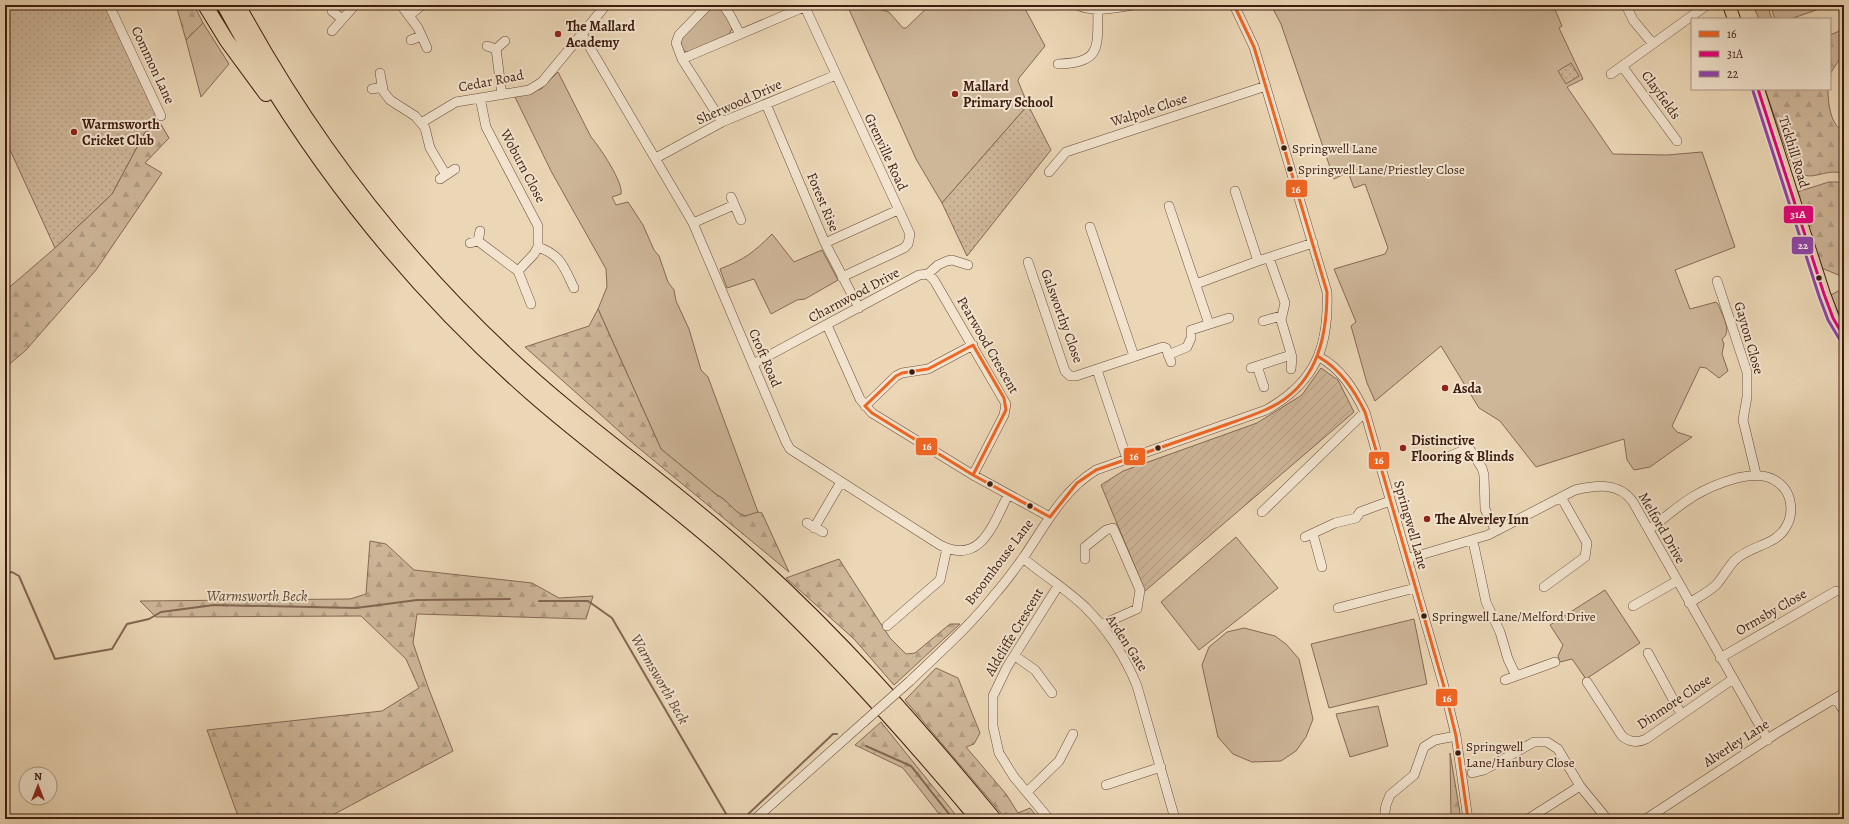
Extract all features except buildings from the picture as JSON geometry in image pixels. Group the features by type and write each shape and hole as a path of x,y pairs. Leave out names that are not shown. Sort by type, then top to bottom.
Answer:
{"highway":[{"path":"205,5 227,41 280,116 326,159"},
{"path":"224,5 281,104 326,159 434,282 477,326 567,408 696,510 805,608 907,715 994,819"},
{"path":"238,5 326,159 385,244 469,336 554,413 688,520 768,590 834,654 871,693 978,819"},
{"path":"248,5 264,40 326,159"}],"main road":[{"path":"1729,5 1734,18"},
{"name":"Tickhill Road","path":"1758,90 1824,294 1833,318 1844,337"}],"street":[{"name":"Common Lane","path":"109,5 161,116"},
{"path":"332,31 354,5"},
{"path":"401,5 427,48"},
{"path":"409,16 422,5"},
{"name":"Cedar Road","path":"421,123 450,104 529,90 542,82 606,5"},
{"path":"708,5 677,39 677,46 682,59 722,122"},
{"path":"723,5 740,34"},
{"path":"1077,5 1084,8 1098,9 1133,5"},
{"path":"1234,5 1254,47 1327,292 1327,325 1319,356"},
{"path":"1626,5 1633,20 1653,44"},
{"name":"Clayfields","path":"1611,74 1707,5"},
{"path":"682,59 804,6"},
{"name":"Grenville Road","path":"804,6 910,234 908,244 904,248 842,277"},
{"path":"1058,64 1076,64 1092,55 1097,44 1098,9"},
{"path":"332,11 342,19"},
{"name":"Croft Road","path":"582,34 693,223 790,449 947,548 962,551 976,546 982,541 988,534 1008,495"},
{"path":"411,40 421,36"},
{"path":"502,95 491,47 505,42"},
{"name":"Clayfields","path":"1622,66 1677,141"},
{"path":"380,73 383,87 390,100 415,116 421,123 443,177 455,169"},
{"name":"Sherwood Drive","path":"656,158 722,122 836,75"},
{"name":"Walpole Close","path":"1049,172 1066,152 1266,86"},
{"path":"372,89 383,87"},
{"name":"Woburn Close","path":"480,98 482,113 489,133 535,218 538,226 538,246"},
{"name":"Forest Rise","path":"766,104 825,244 859,308"},
{"path":"1235,191 1258,261"},
{"path":"693,223 732,201 741,220"},
{"path":"1169,206 1210,324 1229,318"},
{"path":"825,244 898,210"},
{"path":"1090,227 1134,356"},
{"path":"480,231 474,242 518,271 531,304"},
{"path":"1196,284 1258,261 1313,243"},
{"path":"518,271 530,260 538,246 556,255 574,288"},
{"path":"1269,258 1285,303 1281,316 1291,354 1291,369"},
{"name":"Charnwood Drive","path":"753,364 919,275 928,274 938,265 946,261 952,260 968,265"},
{"name":"Galsworthy Close","path":"1028,262 1065,371 1070,376 1076,376 1097,370 1163,347 1166,348 1170,358 1188,347 1191,338 1191,330 1210,324"},
{"name":"Pearwood Crescent","path":"928,274 934,280 1004,398 1006,410 973,475"},
{"name":"Gayton Close","path":"1716,281 1747,372 1747,397 1744,410 1744,425 1756,474"},
{"path":"1263,321 1281,316"},
{"path":"827,325 860,399 872,413 973,475 1050,517"},
{"path":"865,406 896,376 902,373 928,369 973,345"},
{"path":"1264,387 1254,367 1291,354"},
{"name":"Springwell Lane","path":"1319,356 1329,362 1347,381 1365,412 1443,683 1456,736 1468,819"},
{"name":"Broomhouse Lane","path":"758,818 910,681 964,630 995,595 1023,558 1050,517 1070,492 1087,476 1096,470 1266,410 1289,395 1298,387 1319,356"},
{"name":"Galsworthy Close","path":"1097,370 1127,459"},
{"path":"1262,512 1365,412"},
{"path":"1450,456 1467,445 1482,468 1484,475 1485,508 1496,531"},
{"path":"1649,530 1692,497 1715,484 1756,474 1774,479 1786,491 1791,508 1787,526 1778,537 1735,560 1709,591 1689,603"},
{"path":"814,528 841,482"},
{"name":"Melford Drive","path":"1407,559 1473,541 1496,531 1576,490 1591,487 1614,487 1629,496 1676,581 1768,740"},
{"path":"1544,587 1585,557 1587,543 1561,497"},
{"path":"1322,567 1309,536 1335,523 1356,518 1360,512 1390,501"},
{"path":"1085,560 1085,548 1106,530 1113,528 1140,590 1137,609 1101,625"},
{"path":"1473,541 1486,602 1500,632 1508,658 1516,676"},
{"path":"888,626 940,580 947,548"},
{"name":"Arden Gate","path":"1023,558 1086,608 1101,625 1133,676 1161,767 1175,819"},
{"path":"1632,606 1676,581"},
{"name":"Aldcliffe Crescent","path":"1049,819 1027,792 999,753 993,726 993,696 1007,667 1058,586"},
{"path":"1338,608 1415,588"},
{"name":"Ormsby Close","path":"1720,658 1836,591"},
{"path":"1648,653 1681,714"},
{"path":"1015,656 1035,670 1052,693"},
{"path":"1505,680 1556,662"},
{"name":"Dinmore Close","path":"1587,682 1622,736 1628,740 1642,741 1733,679"},
{"name":"Alverley Lane","path":"1646,819 1768,740 1844,694"},
{"path":"1836,699 1844,711"},
{"path":"1027,792 1059,761 1073,734"},
{"path":"1384,819 1386,805 1390,795 1414,774 1424,747 1435,740 1456,736"},
{"path":"1472,773 1484,770 1534,742 1547,742 1558,749 1580,786 1607,819"},
{"path":"1106,785 1161,767"},
{"path":"1528,819 1580,786"}],"green space":[{"path":"5,5 105,5 159,121 145,132 112,194 55,248 5,139"},
{"path":"176,5 194,5 203,23 186,40"},
{"path":"717,5 721,7 733,27 728,36 687,52 682,50 680,39 710,6"},
{"name":"Mallard Primary School","path":"847,5 873,5 876,8 889,12 903,28 906,28 930,5 1023,5 1045,46 1018,81 1028,105 942,203 916,159"},
{"path":"1271,5 1553,5 1562,26 1559,28 1583,79 1567,87 1613,154 1667,155 1702,152 1735,247 1675,270 1690,309 1716,302 1727,328 1727,332 1722,339 1724,344 1722,354 1728,371 1719,378 1706,368 1700,367 1672,426 1677,432 1692,437 1650,467 1634,470 1627,460 1624,439 1536,467 1500,421 1479,408 1441,346 1375,401 1367,383 1351,326 1356,322 1334,269 1385,254 1388,248 1365,184 1354,188 1348,172 1334,179 1281,24"},
{"path":"1753,5 1767,5 1772,18 1759,18"},
{"path":"1770,5 1831,5 1793,18 1775,18"},
{"path":"203,23 229,64 201,97 186,40"},
{"path":"1844,29 1844,52 1831,72 1831,35"},
{"path":"1571,63 1579,76 1566,84 1558,71"},
{"path":"558,72 591,137 605,156 619,182 621,194 612,197 616,205 628,202 643,225 654,250 659,256 668,282 674,290 676,301 689,329 701,370 708,377 758,512 745,516 740,514 661,449 598,309 607,287 606,269 551,171 515,97 541,89"},
{"path":"1765,90 1828,90 1829,107 1833,119 1839,128 1844,131 1844,174 1830,172 1811,176 1799,173 1792,167"},
{"path":"1028,105 1051,150 967,256 942,203"},
{"path":"159,121 169,138 145,163 162,173 96,270 26,350 5,368 5,291 55,248 112,194 145,132"},
{"path":"1829,182 1838,182 1844,187 1844,276 1819,267 1797,192"},
{"path":"772,234 794,262 822,250 838,280 805,299 797,300 771,314 754,279 727,288 720,269 748,255"},
{"path":"1844,288 1844,322 1829,296"},
{"path":"598,309 661,449 741,514 745,516 758,512 762,513 789,572 629,440 525,347 589,326"},
{"path":"1321,368 1338,380 1354,412 1145,591 1101,485 1123,471 1257,423 1302,395"},
{"path":"1236,537 1278,588 1199,650 1161,602"},
{"path":"370,541 386,544 414,570 532,583 559,598 593,596 586,619 417,614 413,643 428,687 453,751 325,819 239,819 207,730 382,711 419,688 406,659 361,616 156,617 140,601 350,599 366,594"},
{"path":"839,559 890,638 906,654 915,653 950,624 960,624 894,685 854,639 786,578"},
{"path":"1605,590 1640,643 1586,679 1572,659 1560,662 1558,656 1563,645 1550,625"},
{"path":"1414,619 1427,684 1329,708 1311,644"},
{"path":"1244,628 1275,636 1286,644 1299,659 1313,719 1306,737 1296,751 1281,761 1252,762 1233,754 1218,737 1202,665 1209,647 1227,632"},
{"path":"936,668 958,678 980,733 974,744 966,747 1006,794 1018,813 1030,808 1039,819 1006,819 905,700"},
{"path":"1378,706 1388,746 1350,757 1336,714"},
{"path":"881,722 959,819 943,819 903,768 855,745"},
{"path":"1450,753 1461,819 1451,819"}],"waterway":[{"name":"Warmsworth Beck","path":"5,574 12,572 19,576 55,659 112,649 127,624 149,619 161,612 214,605 356,608 417,600 510,599"},
{"name":"Warmsworth Beck","path":"539,601 588,601 612,618 729,819"},
{"name":"Warmsworth Beck","path":"743,819 833,734 837,734"},
{"name":"Warmsworth Beck","path":"866,746 911,766 953,819"}],"transit line":[{"name":"16","path":"973,475 1050,517 1077,483 1096,470 1265,410 1282,401 1296,390 1307,376 1315,362 1321,345 1324,328 1327,292 1254,47 1234,5"},
{"name":"31A","path":"1758,90 1824,294 1833,318 1844,337"},
{"name":"22","path":"1753,91 1819,296 1828,320 1840,340"},
{"name":"16","path":"973,345 1004,398 1006,410 973,475 872,413 865,406 896,376 902,373 928,369 973,345"},
{"name":"16","path":"1319,357 1334,368 1346,381 1365,412 1443,683 1456,736 1468,819"}],"place":[{"name":"The Mallard Academy","path":"558,34"},
{"name":"Mallard Primary School","path":"955,94"},
{"name":"Warmsworth Cricket Club","path":"74,132"},
{"name":"Springwell Lane","path":"1284,148"},
{"name":"Springwell Lane/Priestley Close","path":"1290,169"},
{"name":"Asda","path":"1445,388"},
{"name":"Distinctive Flooring & Blinds","path":"1403,448"},
{"name":"The Alverley Inn","path":"1427,519"},
{"name":"Springwell Lane/Melford Drive","path":"1424,616"},
{"name":"Springwell Lane/Hanbury Close","path":"1458,753"}]}
